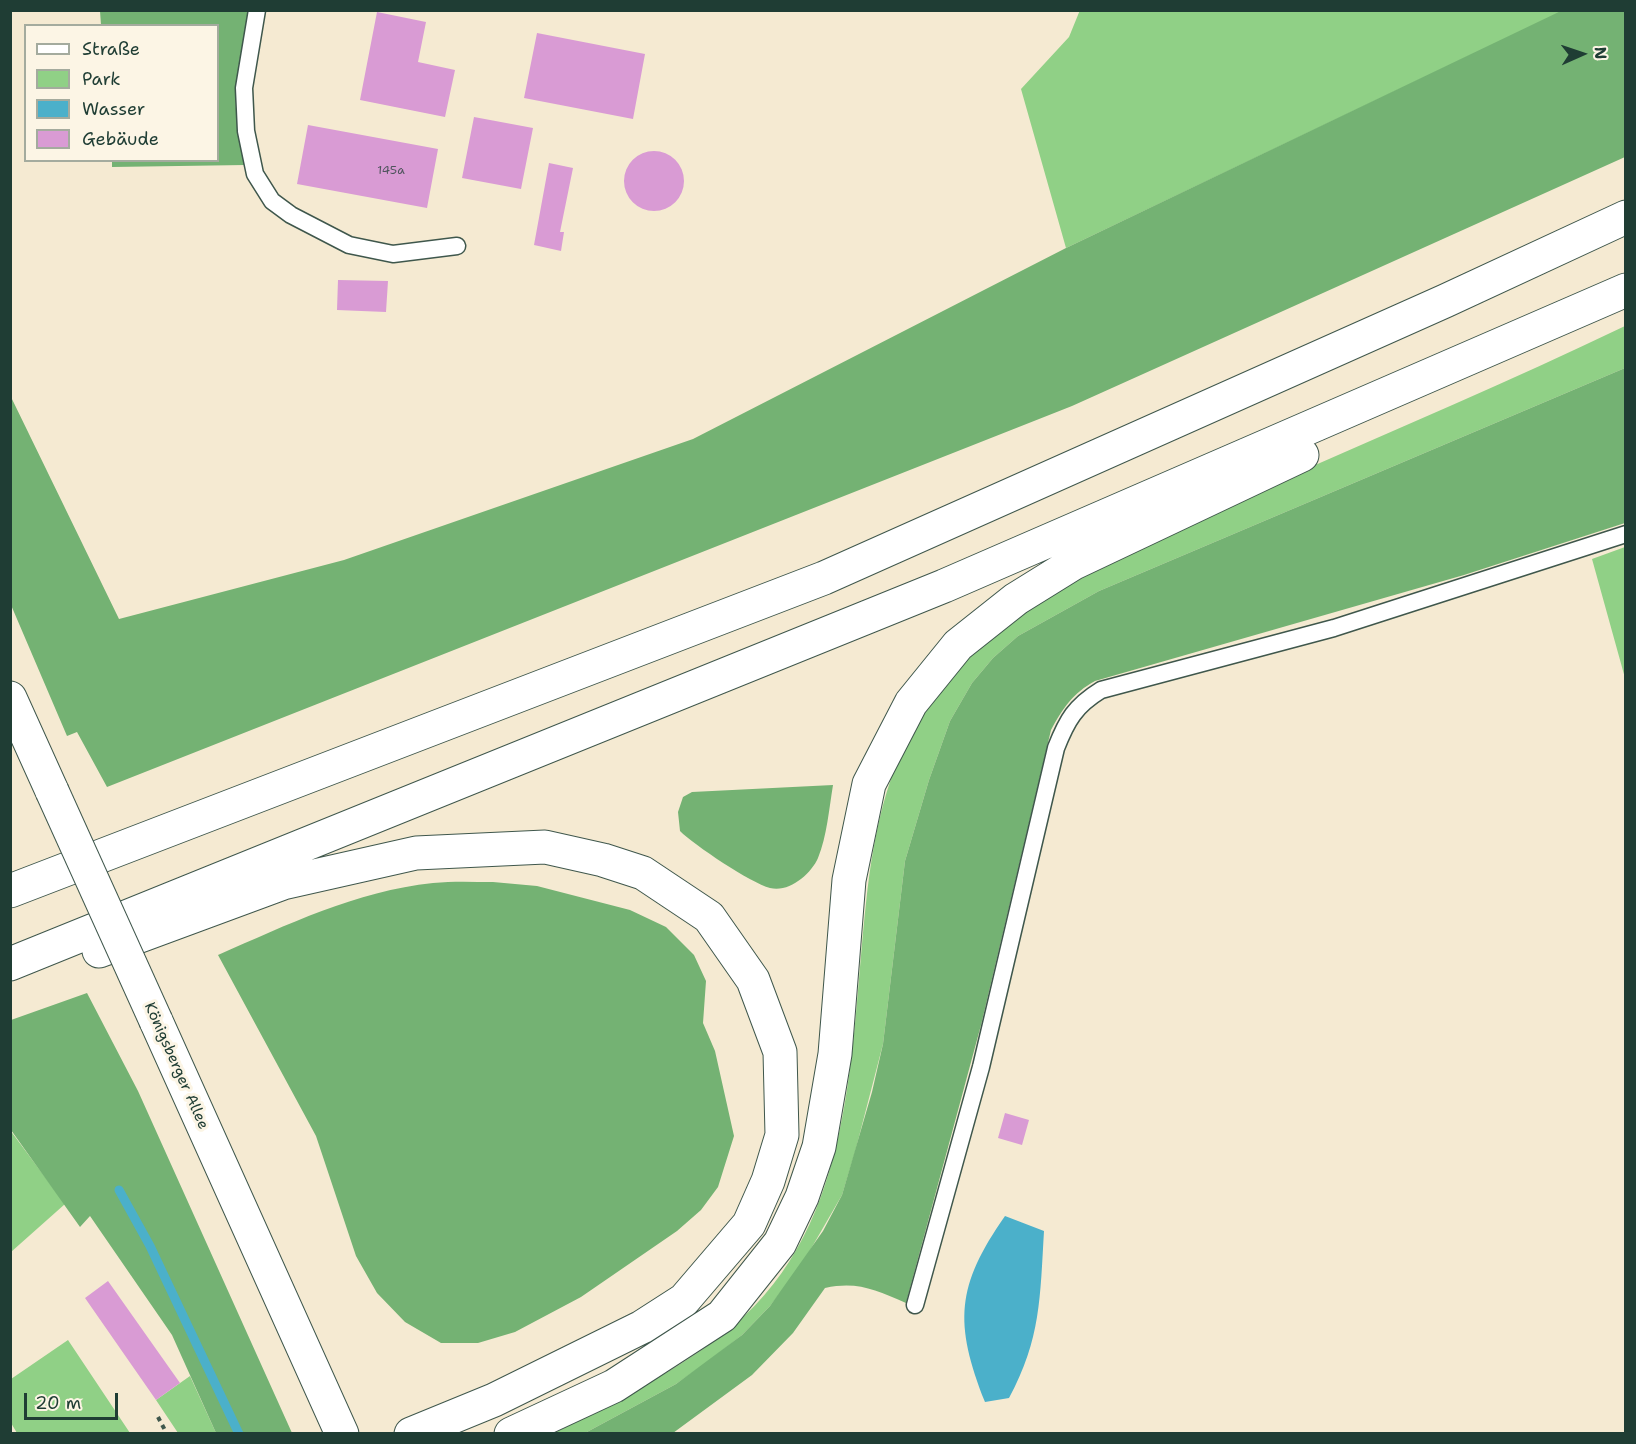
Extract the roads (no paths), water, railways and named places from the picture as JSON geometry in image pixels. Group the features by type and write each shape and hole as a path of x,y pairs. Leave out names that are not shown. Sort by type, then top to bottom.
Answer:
{"main road":[{"path":"18,885 824,578 1445,301 1626,217"},
{"path":"10,964 944,586 1626,290"},
{"path":"511,1434 614,1386 722,1316 780,1243 802,1197 819,1147 835,1054 849,880 869,784 911,703 958,645 1016,599 1074,563 1327,444 1492,350"},
{"name":"Königsberger Allee","path":"10,698 342,1434"},
{"path":"10,975 57,966 283,883 416,852 545,847 643,873 709,917 753,980 780,1052 782,1135 768,1181 750,1224 684,1300 642,1327 494,1400 411,1434"}],"lane":[{"path":"257,10 244,88 246,131 255,174 272,201 291,215 349,245 393,254 457,246"},
{"path":"915,1305 981,1067 1056,748 1066,724 1081,703 1101,690 1334,628 1626,534"}],"water":[{"path":"1005,1216 1044,1231 1040,1297 1033,1337 1020,1377 1009,1398 985,1402 968,1349 965,1306 977,1263"}],"waterway":[{"path":"119,1190 150,1246 239,1434"}]}
